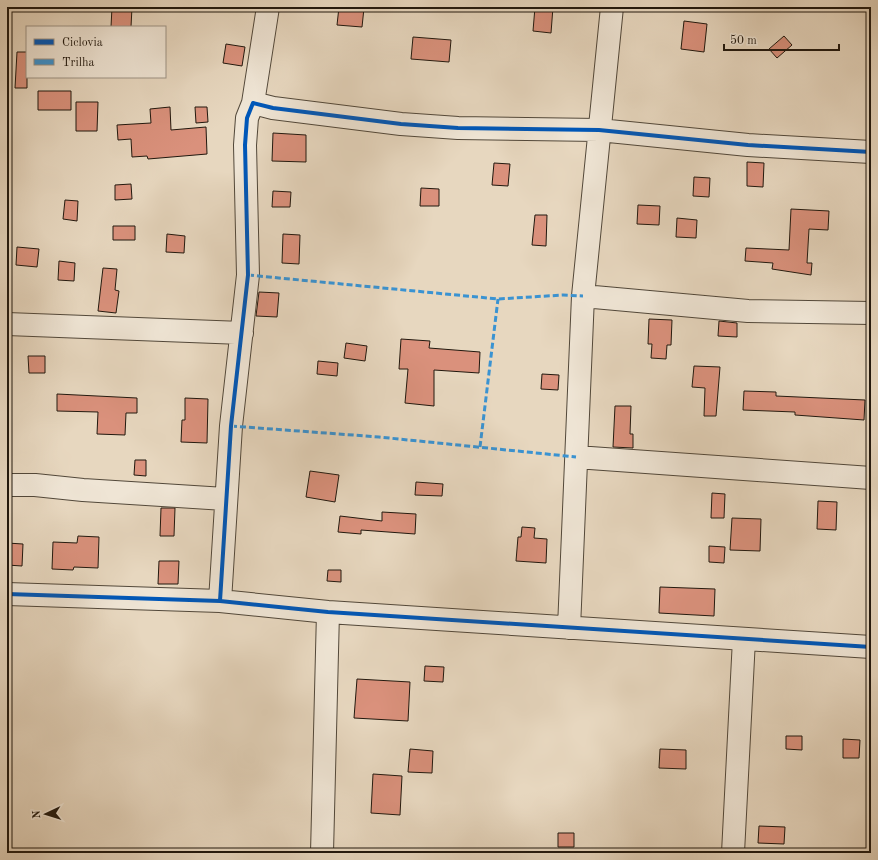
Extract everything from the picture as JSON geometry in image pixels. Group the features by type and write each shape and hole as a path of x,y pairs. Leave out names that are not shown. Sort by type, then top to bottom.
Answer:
{"street":[{"path":"220,601 225,499 231,426 248,275 245,145 247,118 253,103 268,7"},
{"path":"568,628 583,296 592,222 599,130 612,7"},
{"path":"253,103 272,108 401,124 458,128 599,130 748,145 871,152"},
{"path":"583,296 748,311 871,314"},
{"path":"7,324 242,333"},
{"path":"576,457 871,478"},
{"path":"7,485 35,485 83,490 225,499"},
{"path":"7,594 220,601 328,612 871,647"},
{"path":"322,853 328,612"},
{"path":"733,853 744,639"}],"building":[{"path":"112,7 132,7 131,26 111,26"},
{"path":"339,7 364,8 362,27 337,25"},
{"path":"535,7 553,7 551,33 533,31"},
{"path":"684,21 707,24 704,52 681,49"},
{"path":"784,36 792,45 777,58 769,49"},
{"path":"413,37 451,40 449,62 411,59"},
{"path":"226,44 245,47 242,66 223,63"},
{"path":"17,52 26,52 27,88 15,88"},
{"path":"38,91 71,91 71,110 38,110"},
{"path":"76,102 98,102 97,131 76,131"},
{"path":"170,107 171,130 206,127 207,154 148,159 147,156 132,157 131,139 118,140 117,125 151,123 150,109"},
{"path":"195,107 207,107 208,122 196,123"},
{"path":"273,133 306,135 306,162 272,161"},
{"path":"747,162 764,163 763,187 747,186"},
{"path":"494,163 510,164 508,186 492,185"},
{"path":"694,177 710,178 709,197 693,196"},
{"path":"131,184 132,199 115,200 115,185"},
{"path":"421,188 439,189 439,206 420,206"},
{"path":"273,191 291,192 290,207 272,207"},
{"path":"65,200 78,201 77,221 63,219"},
{"path":"638,205 660,206 659,225 637,224"},
{"path":"791,209 829,211 828,230 809,229 807,263 812,263 811,275 772,269 773,263 745,261 746,248 789,250"},
{"path":"535,215 547,215 546,246 532,245"},
{"path":"677,218 697,220 696,238 676,237"},
{"path":"113,226 135,226 135,240 113,240"},
{"path":"167,234 185,236 184,253 166,252"},
{"path":"283,234 300,235 299,264 282,263"},
{"path":"17,247 39,249 37,267 16,265"},
{"path":"59,261 75,263 74,281 58,280"},
{"path":"103,268 117,269 115,290 119,291 116,313 98,311"},
{"path":"259,292 279,293 277,317 256,316"},
{"path":"649,319 672,320 671,345 667,345 666,359 651,358 652,344 648,344"},
{"path":"719,321 737,323 737,337 718,336"},
{"path":"401,339 430,341 429,348 480,352 479,373 434,370 434,406 405,403 408,369 399,369"},
{"path":"346,343 367,346 365,361 344,358"},
{"path":"28,356 45,356 45,373 29,373"},
{"path":"318,361 338,363 337,376 317,374"},
{"path":"694,366 720,367 716,416 704,416 705,388 692,387"},
{"path":"542,374 559,375 558,390 541,389"},
{"path":"744,391 776,392 776,396 865,400 864,420 795,415 795,412 743,410"},
{"path":"57,394 137,398 137,413 126,413 125,435 97,434 98,412 57,411"},
{"path":"185,398 208,399 207,443 181,442 182,420 185,420"},
{"path":"615,406 631,406 630,434 633,434 633,448 613,447"},
{"path":"135,460 146,460 146,476 134,475"},
{"path":"310,471 339,475 335,502 306,497"},
{"path":"416,482 443,484 442,496 415,495"},
{"path":"712,493 725,494 724,518 711,518"},
{"path":"818,501 837,502 836,530 817,529"},
{"path":"161,508 175,508 174,536 160,536"},
{"path":"382,512 416,514 415,534 361,530 361,534 338,532 340,516 382,521"},
{"path":"732,518 761,519 760,551 730,550"},
{"path":"522,527 535,528 534,538 547,539 546,563 516,561 518,537 521,537"},
{"path":"78,536 99,537 98,568 74,567 73,570 52,569 53,542 77,543"},
{"path":"7,543 23,544 22,566 7,565"},
{"path":"709,546 725,547 724,563 709,562"},
{"path":"159,561 179,561 178,584 158,584"},
{"path":"328,570 341,570 341,582 327,581"},
{"path":"660,587 715,589 714,616 659,613"},
{"path":"425,666 444,667 443,682 424,681"},
{"path":"357,679 410,682 408,721 354,718"},
{"path":"786,736 802,736 802,750 786,749"},
{"path":"843,739 860,740 859,758 843,758"},
{"path":"410,749 433,751 432,773 408,772"},
{"path":"660,749 686,750 686,769 659,768"},
{"path":"373,774 402,776 400,815 371,813"},
{"path":"759,826 785,827 784,844 758,843"},
{"path":"558,833 574,833 574,847 558,847"}],"marked path":[{"path":"248,275 498,299 563,295 583,296"},
{"path":"480,447 498,299"},
{"path":"231,426 379,437 576,457"}],"cycle path":[{"path":"220,601 231,426 248,275 245,145 247,118 253,103 273,108 401,124 458,128 599,130 748,145 871,152"},
{"path":"7,594 220,601 328,612 871,647"}]}
